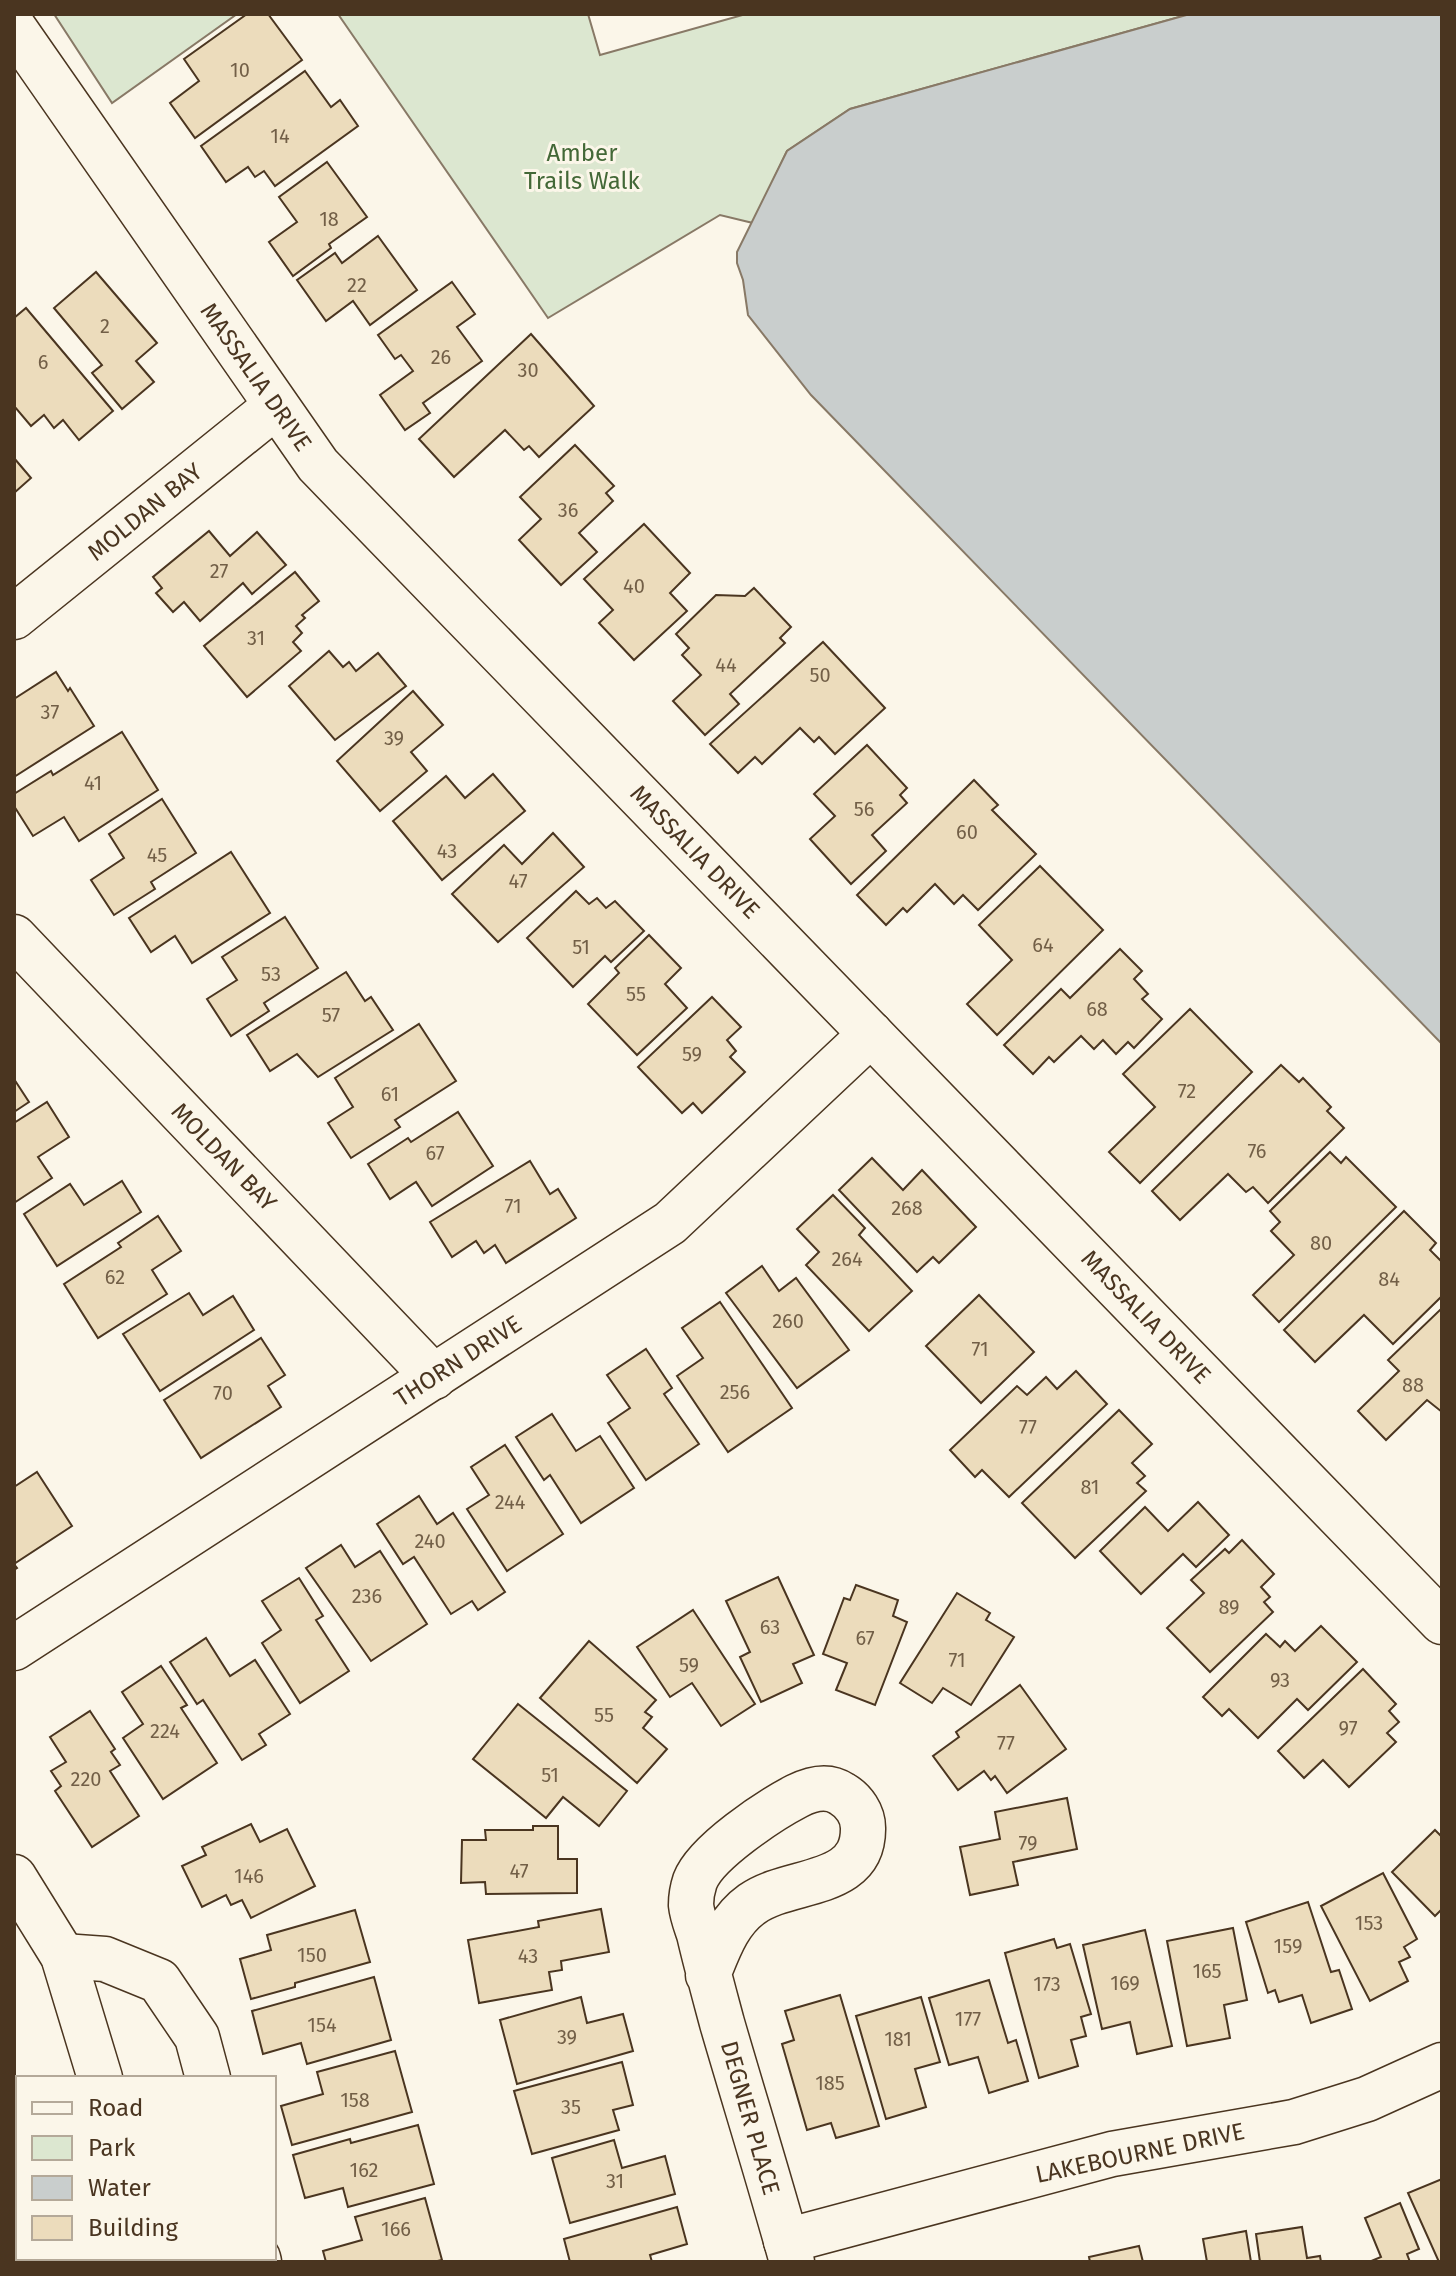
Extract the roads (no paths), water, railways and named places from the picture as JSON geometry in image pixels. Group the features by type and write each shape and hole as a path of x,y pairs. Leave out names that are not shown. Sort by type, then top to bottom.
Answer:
{"street":[{"name":"MASSALIA DRIVE","path":"14,28 318,465 1442,1622"},
{"name":"MOLDAN BAY","path":"14,617 276,406"},
{"name":"MOLDAN BAY","path":"14,937 434,1377"},
{"name":"THORN DRIVE","path":"14,1648 670,1223 871,1034"},
{"path":"14,1877 63,1956 99,2076"},
{"path":"63,1956 105,1959 159,1981 197,2037 207,2076"},
{"name":"DEGNER PLACE","path":"708,1975 789,2252"},
{"name":"LAKEBOURNE DRIVE","path":"789,2252 1112,2154 1294,2122 1367,2099 1442,2065"}],"water":[{"path":"1190,14 1442,14 1442,1044 811,395 748,315 737,252 787,151 850,109"}],"park label":[{"name":"Amber Trails Walk","path":"582,167"}]}
